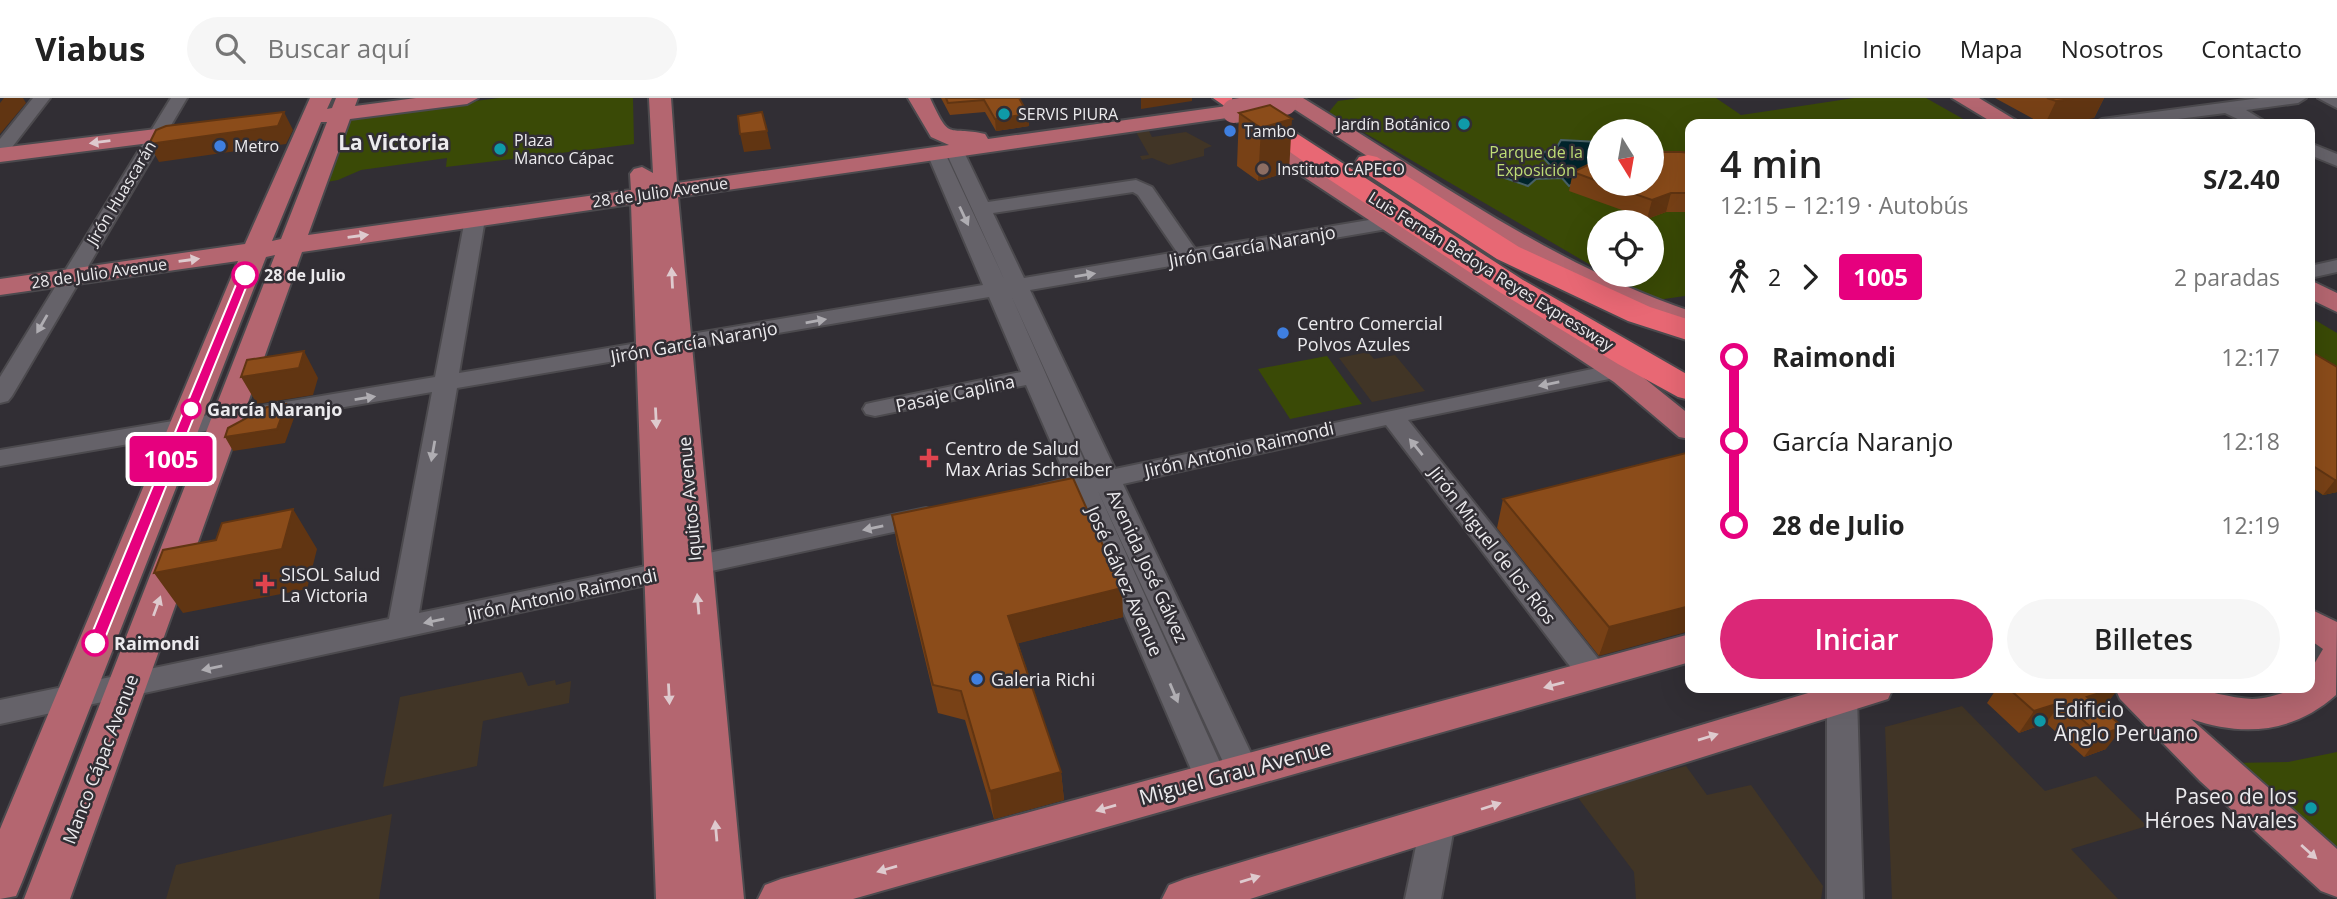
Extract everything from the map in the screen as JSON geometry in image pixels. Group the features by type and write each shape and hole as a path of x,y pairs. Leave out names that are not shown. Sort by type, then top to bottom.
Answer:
{"highway":[{"name":"Luis Fernán Bedoya Reyes Expressway","path":"1279,100 1508,253 1639,314 1685,329"},
{"name":"Luis Fernán Bedoya Reyes Expressway","path":"1220,105 1616,349 1685,387"},
{"path":"1508,253 1632,326 1685,348"},
{"path":"1620,374 1685,396"}],"main road":[{"path":"285,120 318,107 467,98"},
{"name":"Iquitos Avenue","path":"660,98 655,192 678,569 680,899"},
{"name":"José Gálvez Avenue","path":"919,98 941,145"},
{"path":"1948,98 1985,119"},
{"path":"1963,98 2002,119"},
{"path":"1976,98 2015,119"},
{"path":"1279,100 1327,108 1541,256 1630,300 1685,318"},
{"name":"28 de Julio Avenue","path":"941,145 940,148 975,139 1220,105 1279,100"},
{"path":"1220,105 1387,223 1620,374 1685,426"},
{"name":"28 de Julio Avenue","path":"0,287 868,163 941,145 1220,105"},
{"name":"Manco Cápac Avenue","path":"47,899 344,106"},
{"path":"0,880 255,250 318,107"},
{"path":"0,153 217,128"},
{"name":"Iquitos Avenue","path":"641,149 655,192"},
{"path":"2315,284 2337,295"},
{"path":"2315,291 2337,304"},
{"path":"2315,305 2337,318"},
{"name":"Iquitos Avenue","path":"678,569 721,899"},
{"path":"2315,625 2337,640"},
{"name":"Miguel Grau Avenue","path":"781,899 1685,649"},
{"path":"2160,693 2192,705 2227,713 2259,715 2289,709 2314,696 2337,659"},
{"path":"1185,899 1855,693"},
{"path":"2139,693 2215,769 2337,877"}],"street":[{"path":"0,153 42,98"},
{"name":"Jirón Huascarán","path":"0,396 179,98"},
{"path":"2206,98 2250,119"},
{"path":"2141,119 2298,98"},
{"path":"2326,98 2337,103"},
{"name":"José Gálvez Avenue","path":"941,145 983,209 1036,376 1096,481"},
{"name":"José Gálvez Avenue","path":"941,145 1008,287"},
{"path":"2315,150 2337,161"},
{"path":"2315,171 2337,167"},
{"path":"983,209 1136,186 1145,191 1190,257"},
{"path":"401,628 474,219"},
{"name":"Jirón García Naranjo","path":"0,458 664,348 1387,223"},
{"path":"2315,271 2337,266"},
{"name":"Avenida José Gálvez","path":"1008,287 1227,774"},
{"name":"Jirón Antonio Raimondi","path":"1015,498 1392,416 1620,374"},
{"name":"Pasaje Caplina","path":"875,409 1036,376"},
{"name":"Jirón Miguel de los Ríos","path":"1392,416 1489,518 1593,674"},
{"name":"Jirón Antonio Raimondi","path":"0,712 951,512"},
{"path":"1845,899 1858,693"},
{"path":"1423,899 1438,822"}],"shaded area":[{"path":"1149,131 1152,137 1186,132 1212,146 1204,149 1204,156 1169,165 1152,158 1142,160 1140,156 1149,155 1136,132"},
{"path":"1368,352 1374,359 1395,355 1425,391 1372,402 1339,358"},
{"path":"522,672 528,686 555,680 556,685 571,681 569,703 483,721 477,766 383,787 400,697"},
{"path":"1962,706 2045,791 2096,776 2147,826 2071,849 2118,899 1892,899 1885,727"},
{"path":"1686,766 1707,795 1751,785 1823,886 1821,899 1636,899 1634,872 1576,795"},
{"path":"392,814 379,899 166,899 176,865"}],"green space":[{"path":"499,98 633,98 634,144 446,167 447,158 361,170 327,182 350,120 357,116"},
{"name":"Parque de la Exposición","path":"1360,98 1716,98 1741,115 1854,98 1926,98 1963,119 1685,119 1685,296 1657,300 1632,287 1664,287 1664,210 1587,210 1587,263 1329,112 1338,101"},
{"path":"2315,320 2337,333 2337,492 2323,495 2315,489"},
{"path":"1327,356 1362,404 1290,419 1258,369"},
{"name":"Paseo de los Héroes Navales","path":"2337,752 2337,854 2233,763 2288,762"}],"water":[{"path":"1561,140 1587,141 1587,178 1569,186 1562,178 1536,179 1528,186 1505,178 1515,169 1532,174 1556,172 1540,154 1557,147"}],"building":[{"path":"946,98 1019,98 1028,114 995,119 984,100 948,103"},
{"path":"2047,98 2079,98 2056,101"},
{"path":"1270,105 1292,119 1261,128 1239,113"},
{"path":"284,112 278,126 149,144 156,130 166,126"},
{"path":"762,112 767,131 740,134 738,116"},
{"path":"1664,152 1685,152 1685,193 1664,196"},
{"path":"1587,165 1587,177 1573,172"},
{"path":"1640,196 1663,196 1652,200"},
{"path":"304,351 299,368 241,377 247,360"},
{"path":"2315,354 2337,367 2335,480 2315,467"},
{"path":"286,404 277,429 225,437 228,428 267,407"},
{"path":"1685,453 1685,607 1609,627 1503,499"},
{"name":"Galeria Richi","path":"1073,478 1122,588 1008,616 1061,772 990,791 961,691 933,685 892,515"},
{"path":"293,509 282,549 154,573 163,550 216,540 222,523"},
{"path":"2014,693 2100,693 2087,697 2123,727 2100,735 2062,702 2034,711"}],"tunnel":[{"path":"2315,649 2337,664"}],"bus line":[{"name":"1005","path":"95,643 245,275"}],"place":[{"name":"SERVIS PIURA","path":"1004,114"},
{"name":"Jardín Botánico","path":"1464,124"},
{"name":"Tambo","path":"1230,131"},
{"name":"Metro","path":"220,146"},
{"name":"Plaza Manco Cápac","path":"500,149"},
{"name":"Instituto CAPECO","path":"1263,169"},
{"name":"28 de Julio","path":"245,275"},
{"name":"Centro Comercial Polvos Azules","path":"1283,333"},
{"name":"García Naranjo","path":"191,409"},
{"name":"Centro de Salud Max Arias Schreiber","path":"929,458"},
{"name":"SISOL Salud La Victoria","path":"265,584"},
{"name":"Raimondi","path":"95,643"},
{"name":"Galeria Richi","path":"977,679"},
{"name":"Edificio Anglo Peruano","path":"2040,721"},
{"name":"Paseo de los Héroes Navales","path":"2311,808"}],"district":[{"name":"La Victoria","path":"394,142"}]}
